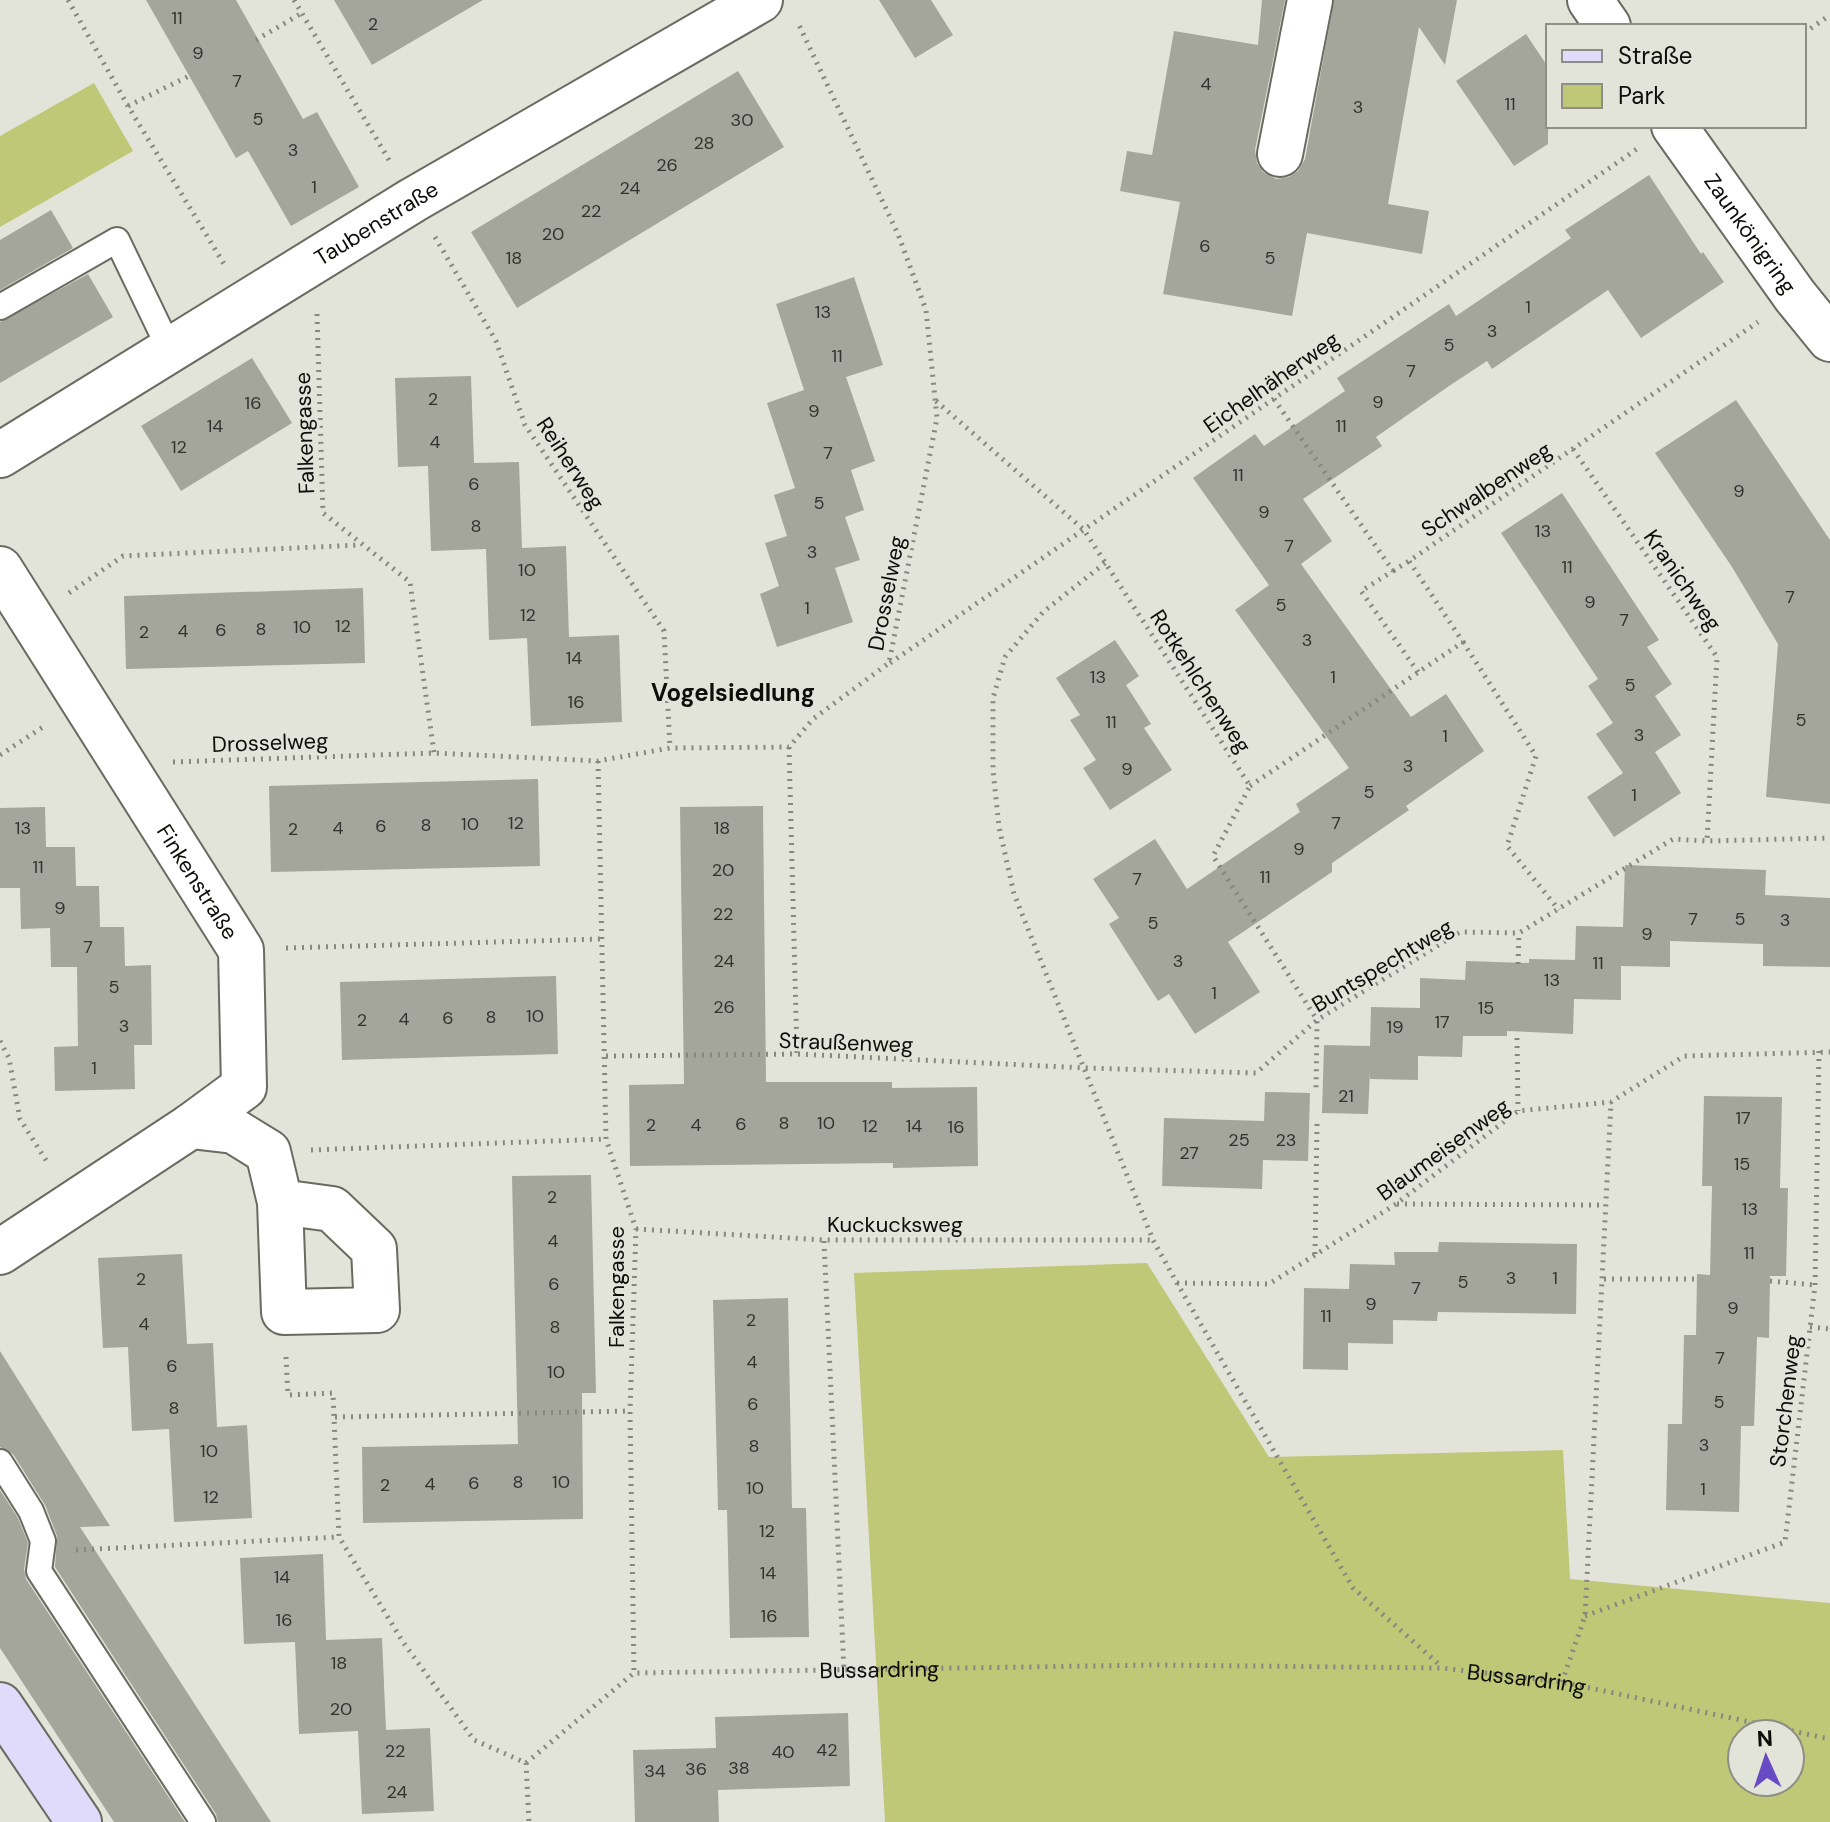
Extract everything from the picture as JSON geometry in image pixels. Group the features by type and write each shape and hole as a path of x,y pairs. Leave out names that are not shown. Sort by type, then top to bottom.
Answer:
{"street":[{"path":"1280,154 1310,0"},
{"path":"1590,0 1607,24"},
{"name":"Taubenstraße","path":"0,455 413,200 777,7"},
{"name":"Zaunkönigring","path":"1659,135 1830,339"},
{"name":"Finkenstraße","path":"0,569 241,950 244,1087 191,1126 0,1252"},
{"path":"191,1126 234,1131 268,1152 280,1202 284,1312 377,1310 374,1249 332,1209 280,1202"},
{"path":"0,1705 79,1822"}],"lane":[{"path":"0,307 117,240 170,350"},
{"path":"0,1462 31,1511 43,1541 39,1571 203,1822"}],"path":[{"path":"68,0 128,106 247,302"},
{"name":"Reiherweg","path":"294,0 496,341 525,425 664,631 670,748"},
{"name":"Drosselweg","path":"121,763 434,753 598,761 670,748 789,747 813,719 889,663 937,418 926,310 898,234 777,7"},
{"path":"256,40 302,13"},
{"path":"1806,32 1830,15"},
{"path":"128,106 189,76"},
{"name":"Eichelhäherweg","path":"889,663 1659,135"},
{"name":"Falkengasse","path":"315,261 323,513 410,582 434,753"},
{"name":"Schwalbenweg","path":"1559,910 1507,846 1536,756 1409,561 1795,296"},
{"path":"1274,399 1393,571"},
{"name":"Rotkehlchenweg","path":"935,400 1084,530 1250,786 1213,856 1317,1020"},
{"name":"Kranichweg","path":"1573,449 1717,657 1707,841"},
{"path":"33,617 123,556 360,545"},
{"path":"1409,561 1361,591 1418,672"},
{"path":"1105,563 1043,612 1005,657 993,698 993,770 999,827 1014,894 1153,1240 1353,1588 1442,1668"},
{"path":"1250,786 1463,642"},
{"path":"789,747 797,1054"},
{"name":"Falkengasse","path":"598,761 606,1139 636,1229 630,1411 634,1673"},
{"path":"1518,964 1519,933 1673,839 1830,838"},
{"name":"Buntspechtweg","path":"1086,1068 1256,1073 1317,1020 1460,932 1519,933"},
{"path":"241,950 602,939"},
{"path":"1316,1092 1317,1020"},
{"path":"1517,1038 1518,1111"},
{"path":"0,1041 9,1058 20,1119 73,1203"},
{"name":"Storchenweg","path":"1585,1616 1785,1542 1815,1285 1819,1051"},
{"name":"Blaumeisenweg","path":"1177,1283 1269,1284 1396,1204 1518,1111 1611,1102 1684,1056 1830,1052"},
{"name":"Straußenweg","path":"606,1056 797,1054 1086,1068"},
{"path":"1562,1682 1585,1616 1611,1102"},
{"path":"1315,1255 1317,1123"},
{"path":"268,1152 606,1139"},
{"path":"1396,1204 1605,1205"},
{"name":"Kuckucksweg","path":"636,1229 824,1240 1153,1240"},
{"path":"824,1240 844,1671"},
{"path":"1604,1279 1697,1279"},
{"path":"1770,1281 1815,1285"},
{"path":"284,1312 288,1395 333,1393 339,1537 403,1642 474,1740 526,1763"},
{"path":"1810,1327 1830,1329"},
{"path":"335,1417 630,1411"},
{"path":"40,1557 90,1548 339,1537"},
{"name":"Bussardring","path":"634,1673 1154,1665 1442,1668 1562,1682 1830,1739"},
{"path":"526,1763 634,1673"},
{"path":"526,1763 529,1822"}],"green space":[{"path":"94,83 133,151 0,227 0,136"},
{"path":"1147,1263 1269,1457 1563,1450 1570,1579 1830,1603 1830,1822 885,1822 854,1273"}],"building":[{"path":"146,0 236,0 303,119 317,112 359,187 291,226 248,151 236,158"},
{"path":"334,0 483,0 372,65"},
{"path":"879,0 931,0 953,35 915,58"},
{"path":"1262,0 1285,0 1255,150 1257,163 1263,172 1276,179 1289,177 1298,171 1305,159 1334,0 1457,0 1445,65 1419,27 1388,204 1429,211 1422,254 1307,233 1292,316 1163,294 1180,202 1120,191 1127,151 1152,155 1174,31 1258,45"},
{"path":"1526,34 1546,64 1548,144 1514,166 1456,81"},
{"path":"738,71 784,147 517,308 471,232"},
{"path":"1649,175 1701,254 1703,252 1724,282 1641,338 1608,290 1492,369 1487,361 1449,386 1376,437 1382,446 1303,499 1332,541 1301,564 1326,599 1411,717 1446,694 1484,751 1406,806 1409,810 1332,863 1332,872 1228,942 1260,992 1195,1034 1169,994 1158,1001 1109,924 1119,918 1093,879 1155,839 1187,889 1300,812 1296,804 1349,768 1235,610 1269,585 1193,478 1255,434 1264,446 1345,391 1337,378 1449,304 1456,316 1571,238 1565,230"},
{"path":"51,210 73,248 0,290 0,240"},
{"path":"88,274 113,317 0,383 0,322"},
{"path":"854,277 883,365 846,377 875,461 851,470 864,510 845,517 860,560 835,568 853,622 777,647 760,594 779,586 765,543 787,536 774,495 795,488 767,403 804,390 776,304"},
{"path":"252,358 292,423 181,491 141,426"},
{"path":"471,376 474,463 519,462 522,548 566,546 569,637 619,635 622,722 531,726 527,638 489,640 486,549 431,551 428,466 398,467 395,378"},
{"path":"1736,400 1830,540 1830,804 1766,797 1778,644 1732,567 1655,453"},
{"path":"1562,493 1659,640 1647,647 1672,684 1655,696 1681,735 1655,752 1681,793 1614,837 1587,797 1623,773 1596,734 1613,723 1588,686 1598,679 1501,533"},
{"path":"363,588 365,663 126,669 124,596"},
{"path":"1115,640 1139,676 1126,685 1151,724 1144,728 1172,770 1110,810 1083,768 1096,760 1070,720 1080,715 1056,678"},
{"path":"538,779 540,866 271,872 269,786"},
{"path":"763,806 766,1082 892,1082 892,1088 977,1087 978,1166 893,1168 893,1163 630,1166 629,1085 684,1084 680,807"},
{"path":"45,807 46,847 75,847 76,886 99,886 100,927 124,927 125,966 151,965 152,1045 134,1045 135,1089 55,1091 54,1047 78,1046 77,967 51,967 50,928 21,929 20,888 0,888 0,808"},
{"path":"1625,865 1766,870 1765,895 1830,898 1830,967 1763,966 1763,944 1670,941 1670,967 1621,966 1621,1000 1574,999 1573,1034 1507,1031 1507,1036 1463,1036 1462,1057 1418,1056 1418,1080 1370,1079 1370,1071 1368,1114 1322,1113 1324,1045 1370,1046 1371,1007 1420,1008 1420,978 1465,980 1466,961 1529,963 1529,959 1575,960 1576,926 1623,927"},
{"path":"556,976 558,1054 342,1060 340,982"},
{"path":"1265,1092 1310,1093 1308,1161 1263,1160 1262,1189 1162,1186 1164,1118 1264,1121"},
{"path":"1704,1096 1782,1097 1780,1188 1788,1188 1786,1276 1770,1276 1769,1338 1757,1337 1754,1426 1741,1426 1739,1512 1666,1510 1668,1424 1682,1424 1684,1335 1696,1335 1697,1274 1710,1275 1712,1186 1702,1186"},
{"path":"591,1175 596,1393 582,1393 583,1519 363,1523 362,1447 518,1444 512,1176"},
{"path":"1439,1242 1577,1244 1576,1314 1438,1312 1437,1321 1393,1320 1393,1344 1348,1343 1348,1370 1303,1369 1304,1288 1349,1289 1350,1264 1395,1265 1394,1252 1438,1252"},
{"path":"182,1254 187,1344 213,1343 217,1427 247,1425 252,1518 174,1522 169,1429 132,1431 128,1347 103,1348 98,1258"},
{"path":"788,1298 792,1508 806,1508 809,1637 730,1638 727,1510 718,1510 713,1300"},
{"path":"0,1351 110,1526 80,1527 271,1822 218,1822 216,1814 55,1567 57,1536 45,1505 13,1454 0,1447"},
{"path":"0,1490 18,1518 28,1543 24,1569 26,1579 185,1822 114,1822 0,1648"},
{"path":"323,1554 326,1640 382,1638 386,1730 430,1728 434,1811 362,1814 358,1731 299,1734 295,1642 244,1644 240,1558"},
{"path":"848,1713 850,1786 718,1790 719,1822 635,1822 633,1750 716,1748 715,1717"}],"district":[{"name":"Vogelsiedlung","path":"733,693"}]}
